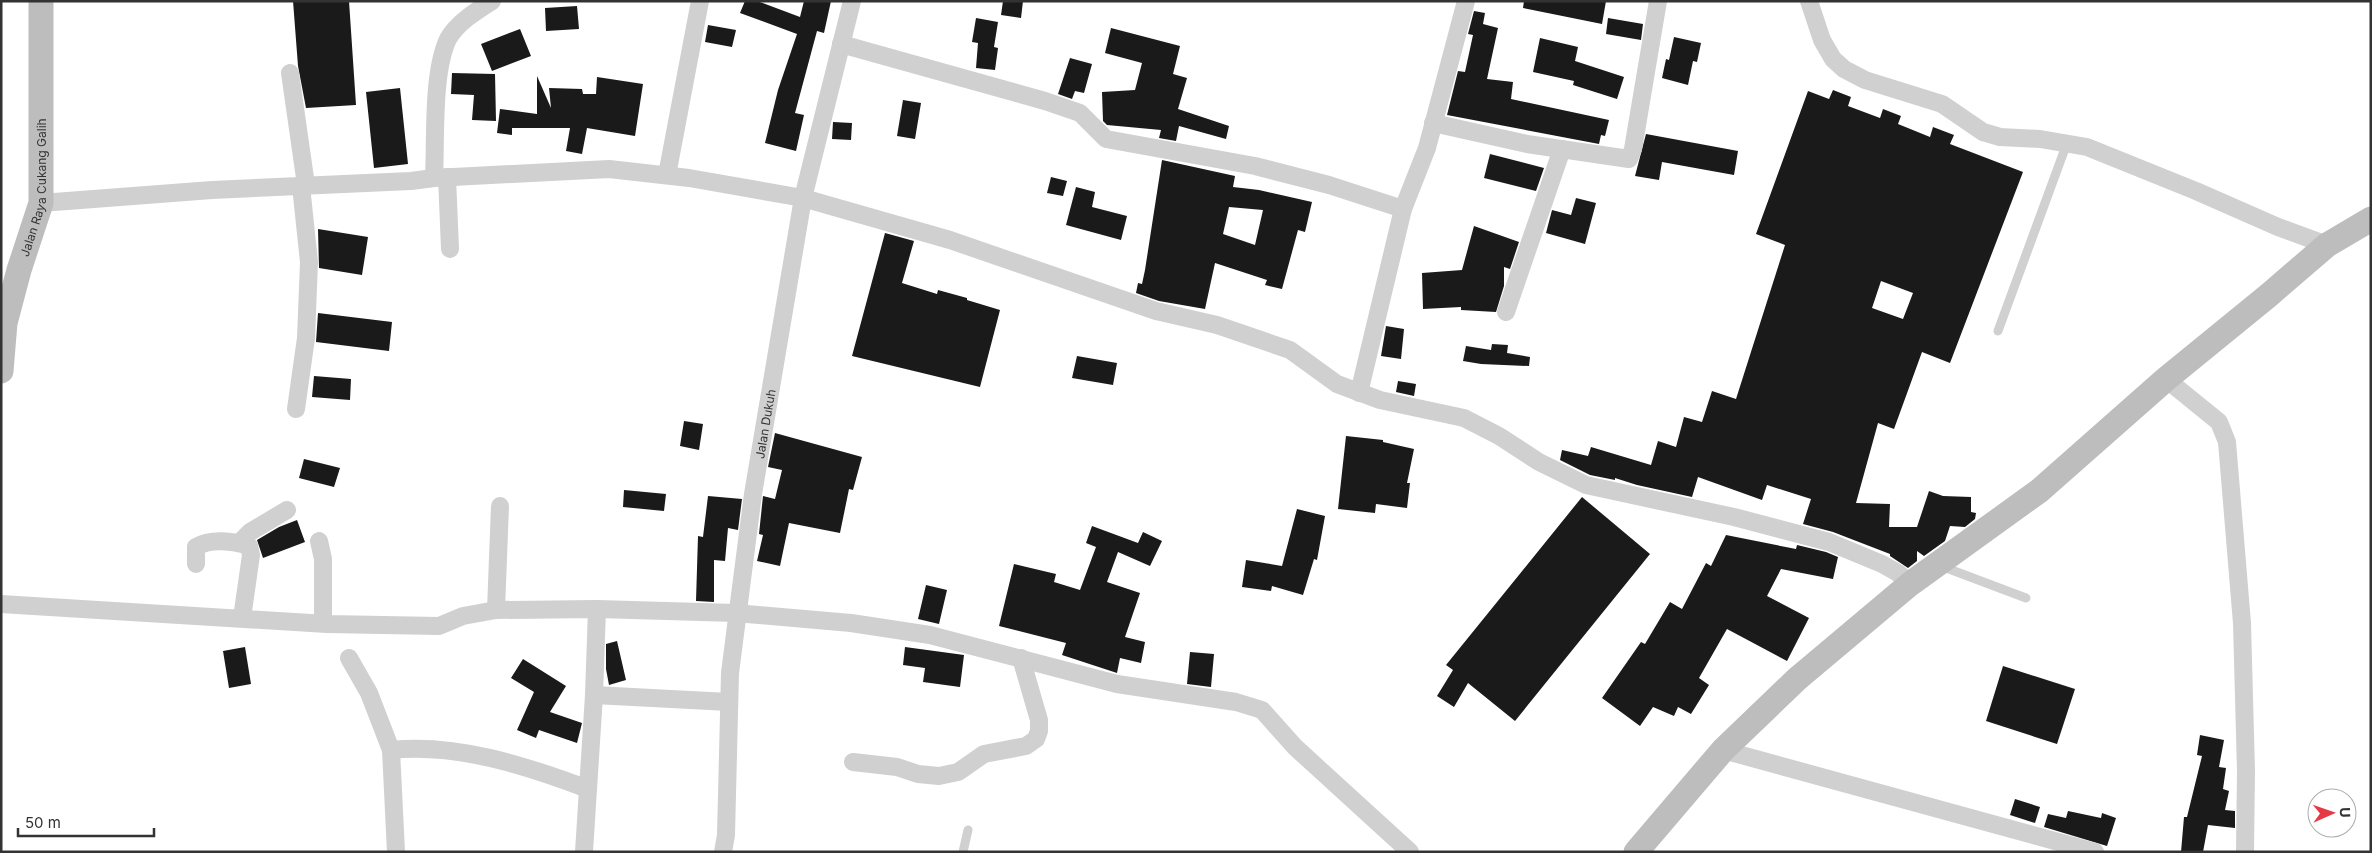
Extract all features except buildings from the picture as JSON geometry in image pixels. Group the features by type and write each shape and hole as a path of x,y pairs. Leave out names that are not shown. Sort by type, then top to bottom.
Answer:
{"street":[{"name":"Jalan Raya Cukang Galih","path":"1,371 5,323 18,270 41,203 41,1"},
{"path":"450,249 441,177 439,76 449,38 474,12 492,1"},
{"path":"667,175 700,1"},
{"name":"Jalan Dukuh","path":"723,852 726,835 729,702 736,613 753,494 803,198 852,1"},
{"path":"1359,393 1403,209 1427,148 1466,1"},
{"path":"1433,123 1626,160 1632,156 1658,1"},
{"path":"1809,1 1822,40 1833,59 1844,69 1865,80 1942,104 1983,132 2000,137 2067,143 2087,147 2205,194 2278,227 2327,245"},
{"path":"841,44 1045,101 1080,113 1106,139 1255,166 1329,185 1403,209"},
{"path":"290,73 304,186 309,262 306,338 296,410"},
{"path":"1506,312 1562,149"},
{"path":"41,203 212,190 411,181 441,177 609,169 667,175 803,198 950,240 1156,311 1217,325 1290,350 1337,384 1380,400 1464,418 1499,436 1539,462 1586,485 1734,517 1829,542 1882,564 1898,573 1910,584"},
{"path":"1636,852 1723,750 1797,679 1910,584 2039,492 2166,379 2269,296 2327,245 2371,219"},
{"path":"2166,379 2219,422 2228,442 2242,623 2246,771 2245,852"},
{"path":"496,610 500,506"},
{"path":"239,543 250,532 287,510"},
{"path":"319,541 323,559 322,623"},
{"path":"196,564 196,547 202,544 239,543 249,546 251,550 242,618"},
{"path":"1,604 322,623 439,626 463,616 496,610 597,609 736,613 851,623 895,629 962,642 1117,684 1236,702 1262,710 1295,747 1410,852"},
{"path":"584,852 594,695 597,609"},
{"path":"348,658 369,693 391,750 396,852"},
{"path":"853,762 897,767 918,774 939,776 958,772 984,754 1026,746 1036,739 1039,731 1039,720 1022,658"},
{"path":"594,695 729,702"},
{"path":"391,750 436,749 471,754 524,768 588,789"},
{"path":"1723,750 2095,852"}],"lane":[{"path":"1998,331 2067,143"},
{"path":"1939,565 2026,598"},
{"path":"963,852 968,830"}]}
